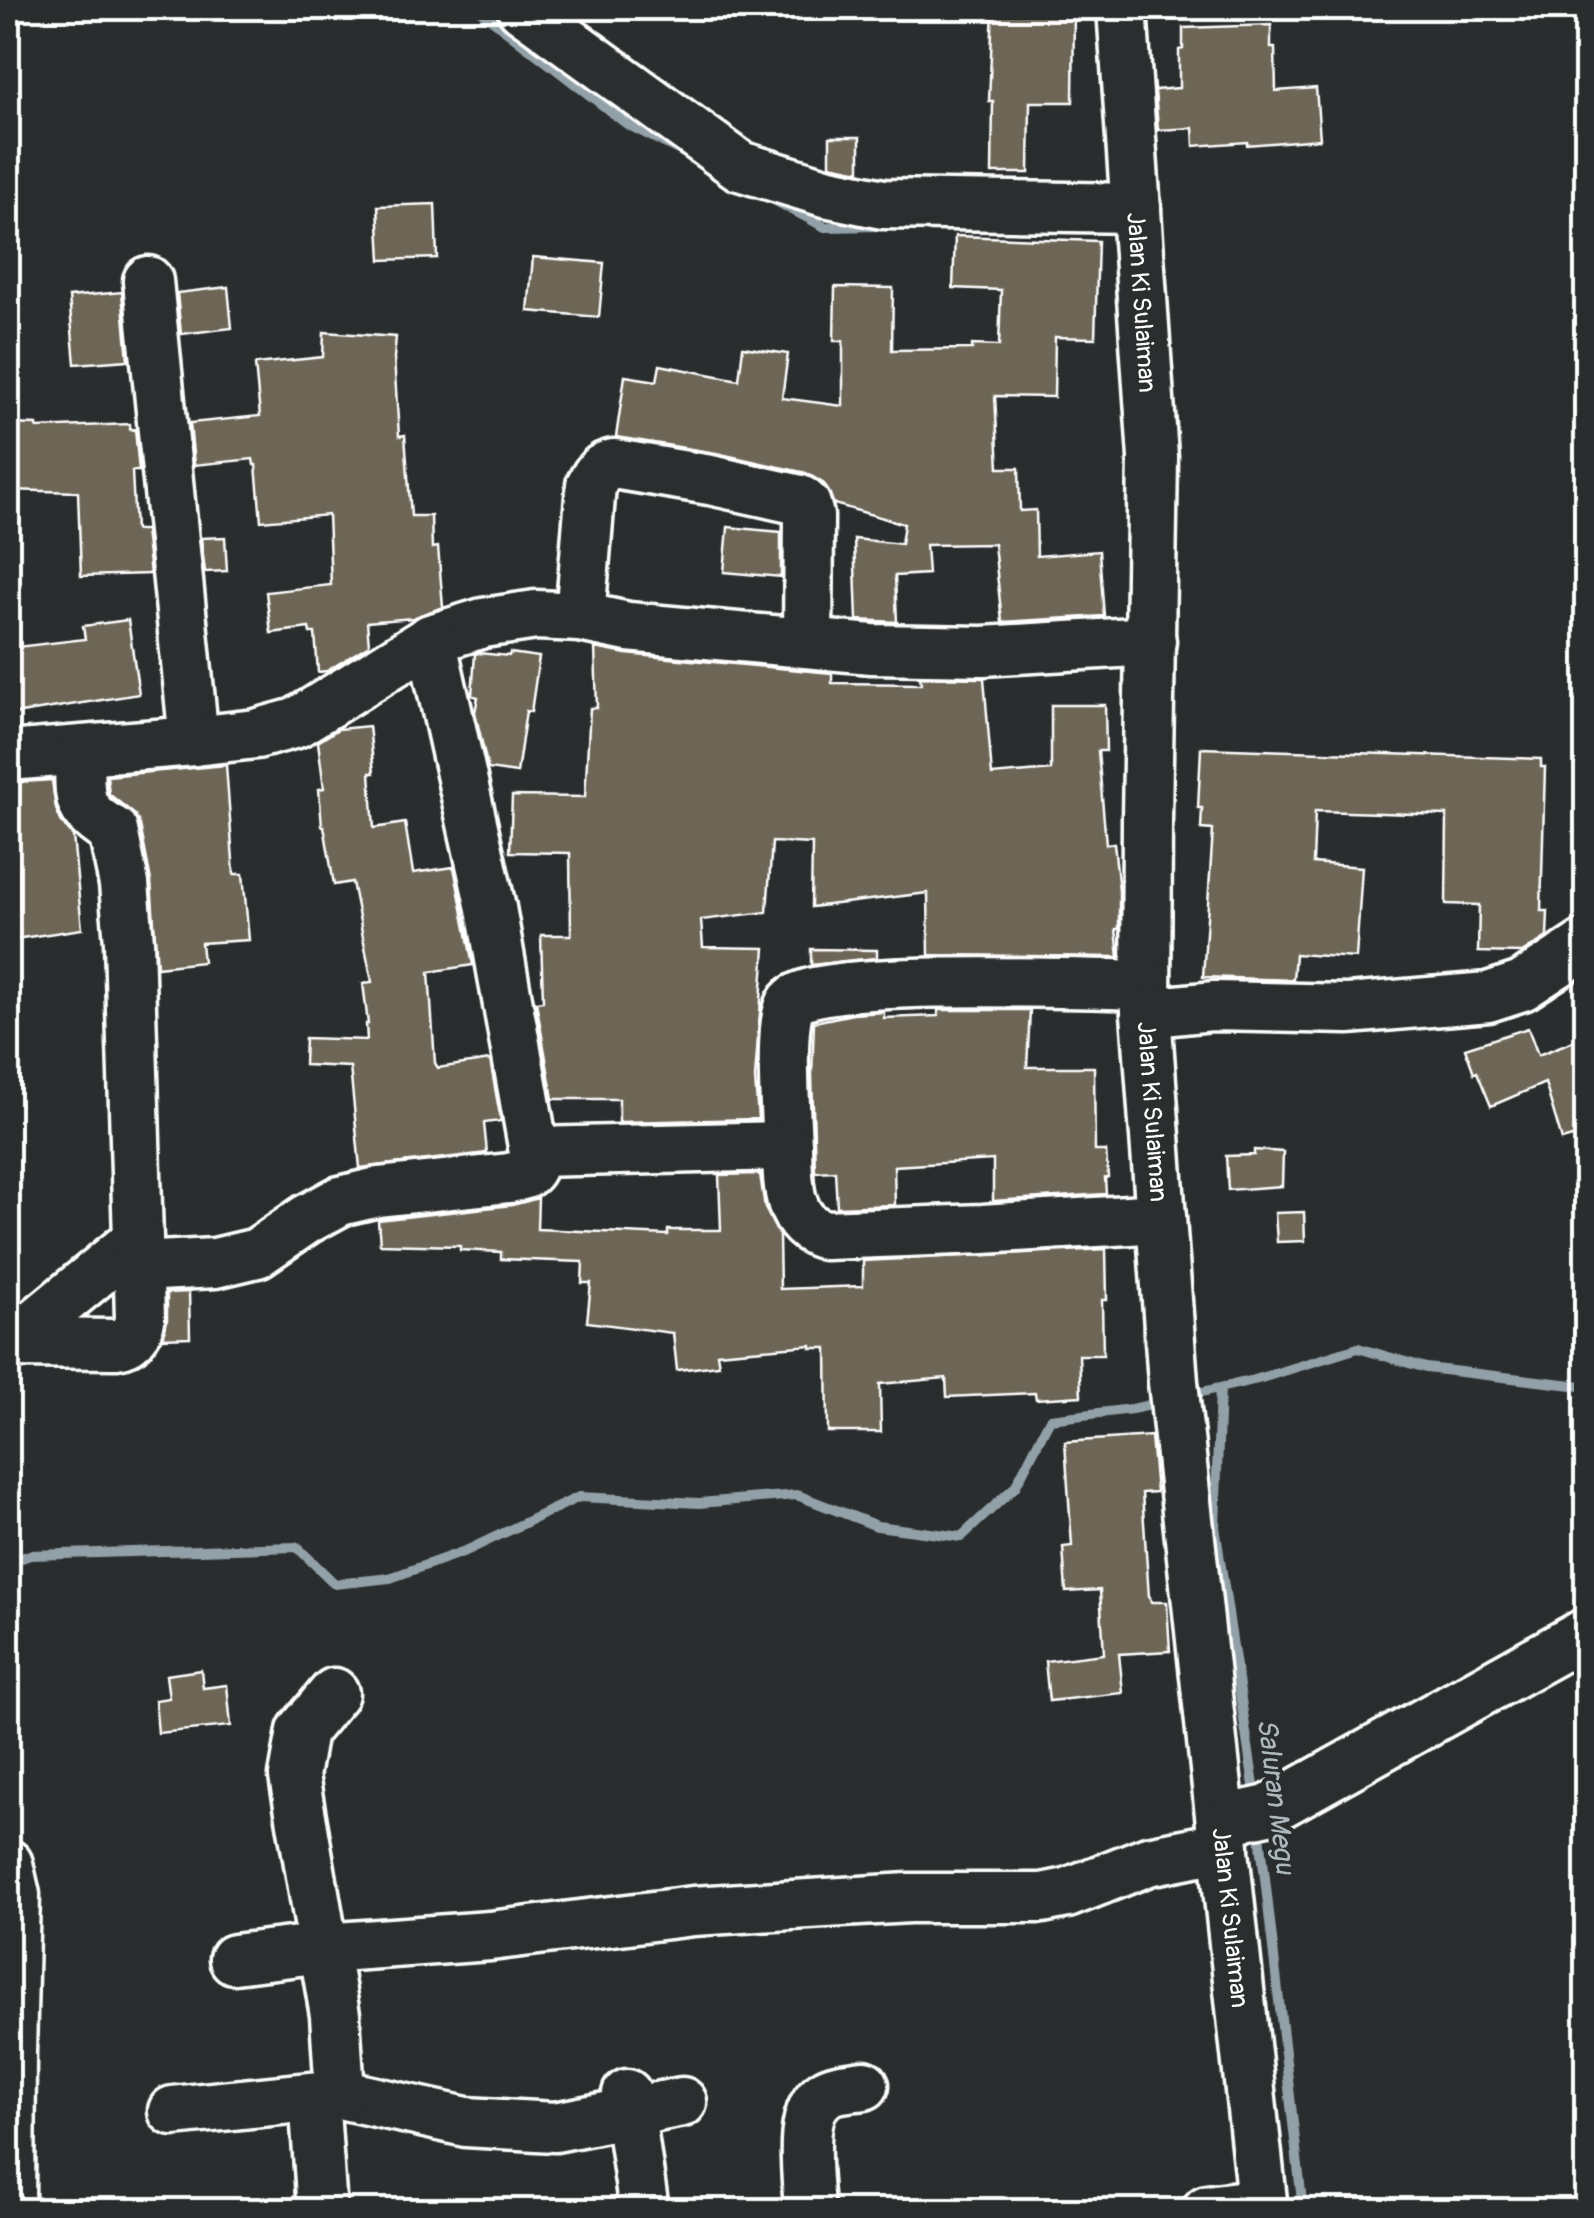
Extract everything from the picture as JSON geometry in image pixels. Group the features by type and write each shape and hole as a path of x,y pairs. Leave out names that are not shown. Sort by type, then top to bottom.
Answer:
{"street":[{"path":"522,8 740,166 826,192 883,204 1136,208"},
{"name":"Jalan Ki Sulaiman","path":"1122,8 1153,457 1147,820 1174,1004 1161,1218 1174,1397 1240,1824 1263,2207"},
{"path":"148,281 194,741"},
{"path":"580,617 591,486 601,469 614,464 710,480 800,500 806,505 808,643"},
{"path":"8,756 194,741 256,734 296,724 431,640 483,622 536,615 872,649 983,651 1152,641"},
{"path":"10,1343 138,1253 216,1263 257,1253 340,1201 378,1192 530,1172 534,1152 491,908 431,640"},
{"path":"10,1343 124,1343 138,1330 140,1320 124,884 113,831 86,814 81,798 79,751"},
{"path":"1161,1218 983,1229 825,1235 816,1232 795,1213 790,1195 784,1034 787,1010 797,996 815,990 912,983 1014,982 1174,1004 1348,1009 1488,997 1522,986 1586,944"},
{"path":"534,1152 787,1146"},
{"path":"234,1959 490,1936 693,1911 909,1898 1042,1898 1067,1893 1240,1824 1586,1633"},
{"path":"322,2210 335,2015 294,1776 302,1731 334,1694"},
{"path":"8,1864 16,1896 8,2133 10,2210"},
{"path":"809,2210 806,2128 814,2103 828,2091 864,2085"},
{"path":"172,2110 327,2096 466,2122 555,2127 629,2104 682,2102"},
{"path":"629,2104 644,2210"},
{"path":"1208,2210 1263,2207"}],"building":[{"path":"993,8 1074,8 1073,102 1030,102 1029,173 992,173 993,101 989,101"},
{"path":"1271,25 1276,91 1316,88 1320,139 1194,146 1193,128 1158,130 1155,90 1179,88 1183,28"},
{"path":"830,137 860,137 860,171 830,165"},
{"path":"435,204 437,258 381,260 378,206"},
{"path":"955,236 1098,241 1095,338 1055,337 1054,397 995,396 999,468 1019,468 1020,511 1036,510 1037,556 1099,551 1104,616 1002,622 994,544 926,545 928,574 895,576 897,622 857,620 854,539 901,544 904,524 834,504 824,484 806,473 616,437 625,376 657,381 660,365 739,380 743,347 788,354 782,398 843,406 843,341 834,341 835,287 893,288 892,350 999,346 1001,290 953,288"},
{"path":"533,257 604,263 599,317 528,311"},
{"path":"228,287 232,328 181,334 177,293"},
{"path":"122,292 128,360 75,364 69,297"},
{"path":"324,332 396,337 399,436 405,435 411,516 431,516 432,548 438,547 443,607 413,618 367,622 369,645 327,671 318,672 315,633 310,633 309,628 271,633 266,592 331,585 328,515 261,521 253,459 194,465 190,423 260,416 255,364 323,357"},
{"path":"8,424 37,428 130,424 130,430 135,429 139,471 132,471 135,530 145,530 150,574 81,576 78,492 8,490"},
{"path":"728,527 781,532 781,577 724,572"},
{"path":"225,537 227,571 205,572 201,538"},
{"path":"128,620 139,694 8,715 8,648 85,639 83,626"},
{"path":"595,648 832,673 832,683 921,684 920,677 984,678 992,775 1051,770 1051,705 1105,705 1106,751 1098,751 1106,844 1114,843 1119,891 1119,957 929,955 928,893 811,907 812,844 772,842 767,912 701,920 703,947 765,948 755,1078 758,1119 619,1122 619,1099 553,1099 536,1002 543,1001 541,935 571,935 570,853 510,852 512,796 585,797 590,708 597,708"},
{"path":"478,653 539,657 517,773 488,769 475,712 478,697 472,695"},
{"path":"369,726 374,828 405,823 413,873 454,867 473,965 429,972 435,1063 438,1068 490,1060 501,1121 484,1123 487,1153 360,1168 350,1067 304,1065 305,1038 367,1040 363,983 372,982 352,882 334,885 322,826 319,789 324,788 318,742 338,729"},
{"path":"1201,748 1541,759 1541,767 1545,767 1541,911 1548,911 1547,937 1522,953 1478,952 1479,905 1446,904 1447,815 1315,811 1313,863 1362,867 1356,958 1295,954 1293,980 1203,977 1213,830 1201,829"},
{"path":"226,765 234,874 243,874 249,940 201,943 203,962 157,967 151,881 140,825 135,815 109,794 107,776"},
{"path":"52,780 56,809 73,836 82,929 8,940 8,783"},
{"path":"811,949 877,950 877,958 811,965"},
{"path":"938,1010 1030,1010 1027,1067 1094,1067 1095,1151 1106,1151 1106,1194 993,1201 993,1160 894,1166 895,1205 837,1207 835,1171 815,1172 814,1022 884,1012 884,1018 938,1016"},
{"path":"1528,1028 1538,1055 1586,1036 1586,1133 1562,1140 1545,1083 1491,1106 1465,1048"},
{"path":"1254,1150 1283,1152 1282,1186 1228,1190 1226,1156 1254,1155"},
{"path":"760,1174 765,1208 779,1235 780,1289 863,1286 863,1261 1106,1249 1103,1355 1079,1355 1081,1396 1036,1399 1035,1393 947,1397 946,1378 880,1384 881,1432 828,1432 827,1348 811,1345 717,1353 719,1365 677,1370 673,1333 587,1322 591,1283 582,1283 583,1262 501,1259 501,1252 460,1250 460,1246 380,1244 378,1220 512,1205 538,1198 537,1229 668,1235 668,1230 721,1230 719,1175"},
{"path":"1304,1212 1305,1241 1277,1242 1275,1213"},
{"path":"189,1292 190,1337 163,1338 167,1293"},
{"path":"1151,1436 1156,1492 1142,1493 1149,1597 1151,1602 1167,1602 1170,1651 1119,1654 1123,1693 1049,1701 1045,1661 1104,1654 1100,1590 1066,1592 1063,1547 1072,1546 1065,1442"},
{"path":"201,1670 203,1688 227,1685 231,1726 158,1733 155,1700 169,1698 166,1675"}],"waterway":[{"path":"477,8 627,124 688,155"},
{"path":"770,198 825,227 881,226"},
{"path":"1185,1396 1258,1379 1358,1348 1426,1368 1586,1385"},
{"name":"Saluran Megu","path":"1220,1388 1215,1527 1256,1799"},
{"path":"8,1563 30,1555 297,1547 335,1584 390,1578 468,1550 579,1497 699,1503 797,1495 877,1526 961,1537 1015,1487 1050,1419 1164,1402"},
{"name":"Saluran Megu","path":"1259,1826 1303,2210"}]}
